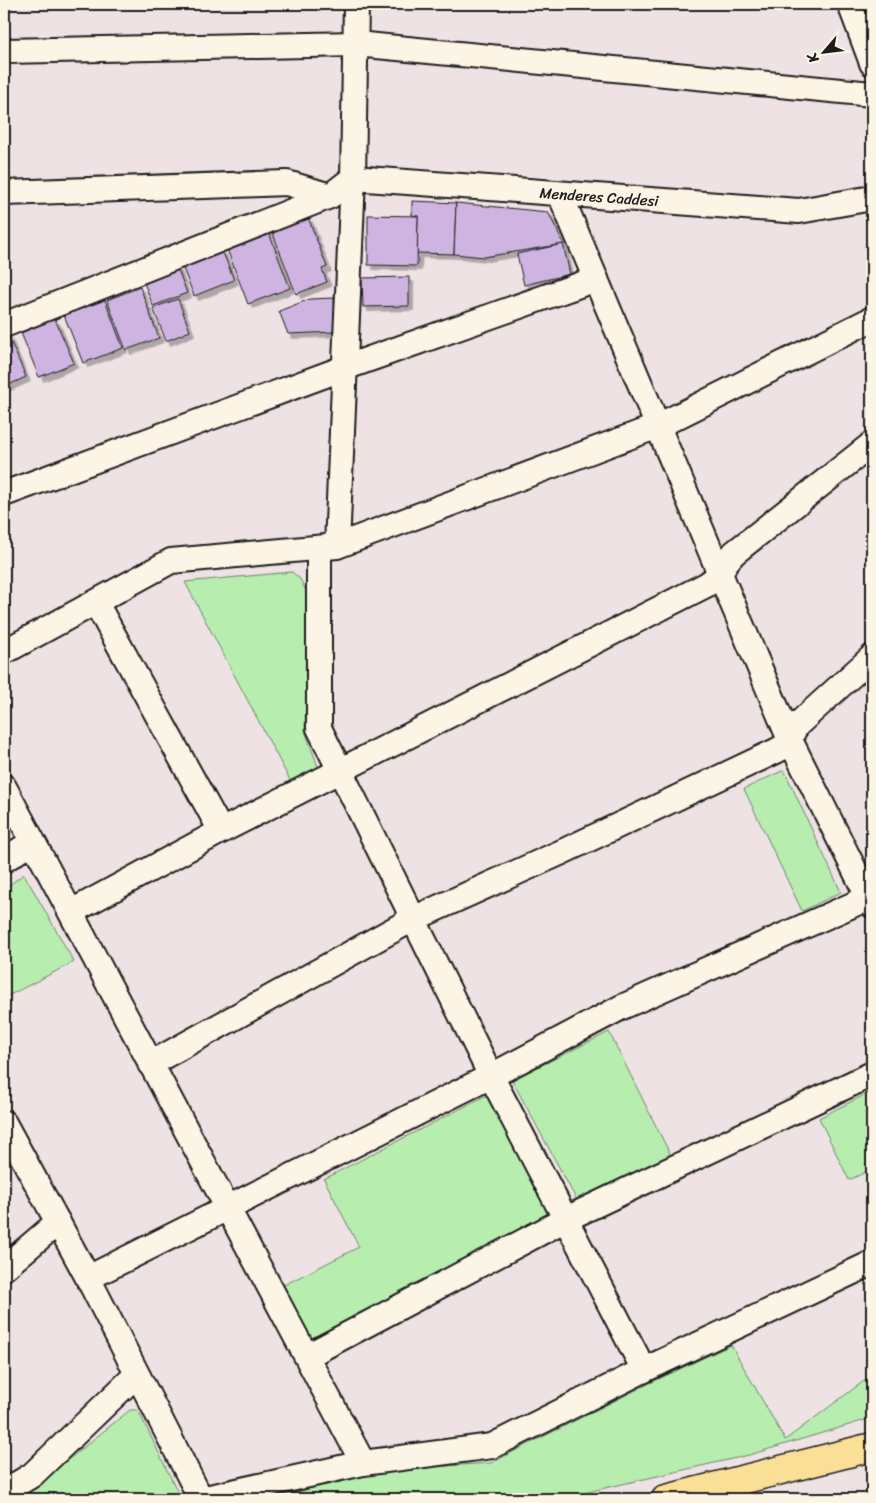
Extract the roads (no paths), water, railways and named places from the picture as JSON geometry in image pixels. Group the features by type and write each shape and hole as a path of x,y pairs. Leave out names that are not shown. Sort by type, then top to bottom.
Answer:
{"highway":[{"path":"666,1499 872,1447"}],"street":[{"path":"356,4 353,178 344,368 328,547 319,728 491,1076 644,1370"},
{"path":"850,4 872,63"},
{"path":"4,51 356,44 872,94"},
{"path":"4,325 330,196 353,178"},
{"name":"Menderes Caddesi","path":"353,178 799,211 872,198"},
{"path":"4,193 288,183 330,196"},
{"path":"88,1278 491,1076 622,1007 871,899 791,748 775,702 731,600 713,580 710,551 560,194"},
{"path":"4,494 344,368 596,279"},
{"path":"4,652 171,561 328,547 658,426 872,319"},
{"path":"71,912 221,830 713,580 734,553 872,444"},
{"path":"710,551 720,558 734,553"},
{"path":"96,603 221,830"},
{"path":"791,748 797,725 872,657"},
{"path":"775,702 788,718 796,719 809,714"},
{"path":"150,1064 413,918 791,748"},
{"path":"4,787 363,1463"},
{"path":"4,860 32,842"},
{"path":"307,1356 566,1219 872,1074"},
{"path":"4,1123 88,1278 201,1499 363,1463 492,1446 644,1370 872,1263"},
{"path":"4,1268 58,1222"},
{"path":"4,1492 32,1476 136,1374"}]}
